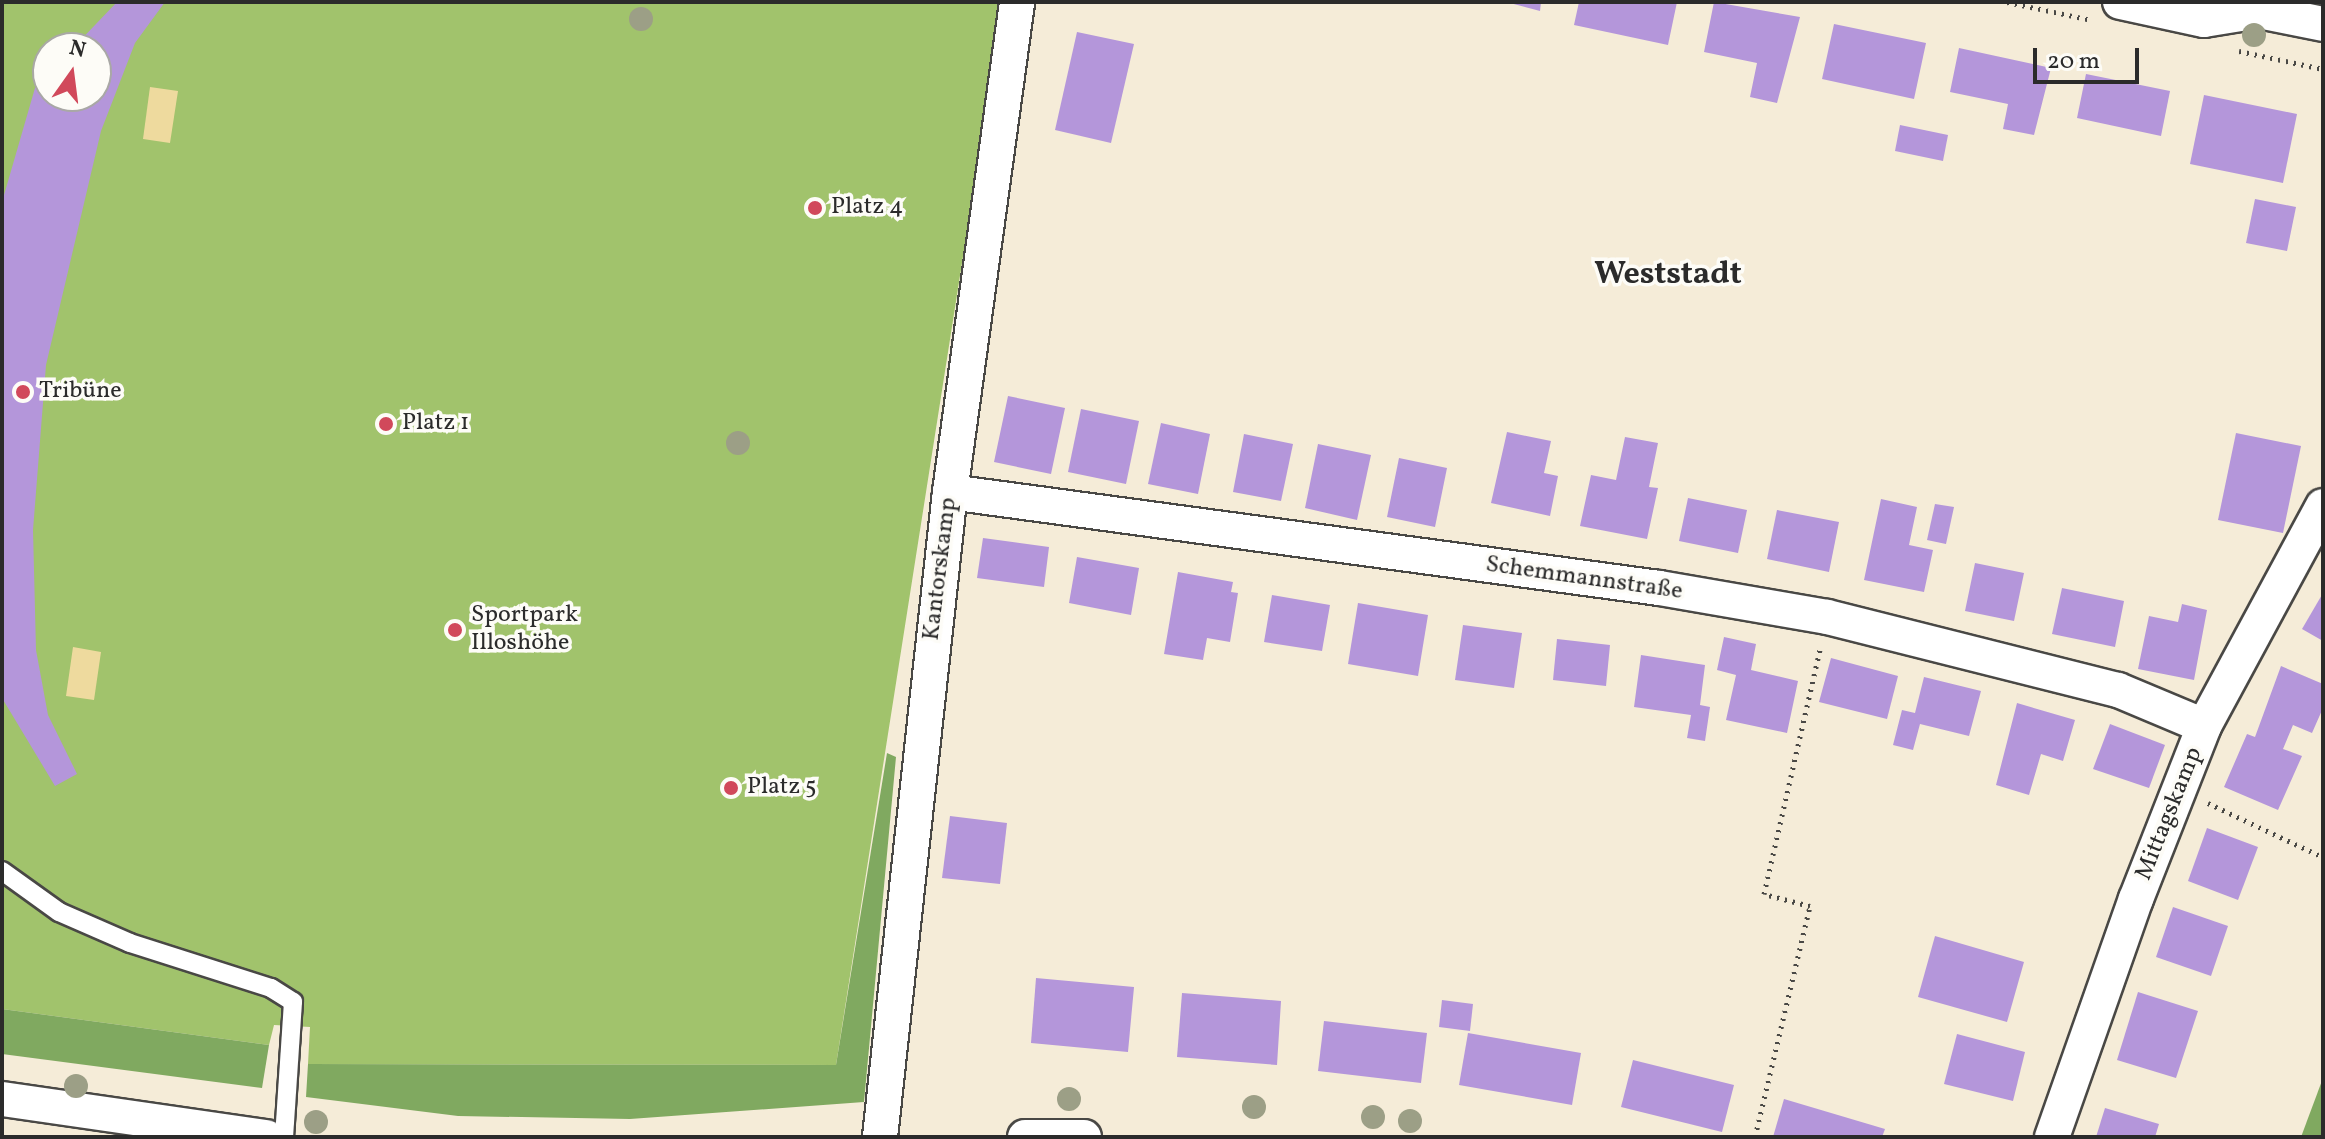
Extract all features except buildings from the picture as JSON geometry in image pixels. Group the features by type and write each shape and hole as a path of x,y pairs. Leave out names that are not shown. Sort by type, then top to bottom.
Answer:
{"street":[{"name":"Kantorskamp","path":"880,1137 940,490 1017,2"},
{"path":"2120,2 2204,20 2259,11 2323,24"},
{"name":"Schemmannstraße","path":"940,490 1659,588 1827,617 2118,690 2204,726"},
{"name":"Mittagskamp","path":"2052,1137 2204,726 2323,506"},
{"path":"2,1099 266,1137"},
{"path":"1025,1137 1084,1137"}],"lane":[{"path":"2,871 59,912 130,943 271,988 293,1002 284,1137"}],"path":[{"path":"2007,2 2076,17"},
{"path":"1755,1137 1810,906 1764,894 1827,617"},
{"path":"2179,790 2323,857"}],"green space":[{"name":"Sportpark Illoshöhe","path":"2,2 1003,2 836,1065 308,1064 310,1027 274,1025 269,1045 2,1009"},
{"path":"887,753 896,757 864,1102 630,1119 458,1116 306,1097 308,1064 836,1065"},
{"path":"2,1009 269,1045 262,1088 2,1054"},
{"path":"2323,1078 2323,1137 2301,1137"}],"sand":[{"path":"150,87 178,91 170,143 143,139"},
{"path":"73,647 101,652 94,700 66,696"}],"place":[{"name":"Platz 4","path":"815,208"},
{"name":"Tribüne","path":"23,392"},
{"name":"Platz 1","path":"386,424"},
{"name":"Sportpark Illoshöhe","path":"455,630"},
{"name":"Platz 5","path":"731,788"}],"district":[{"name":"Weststadt","path":"1668,275"}]}
